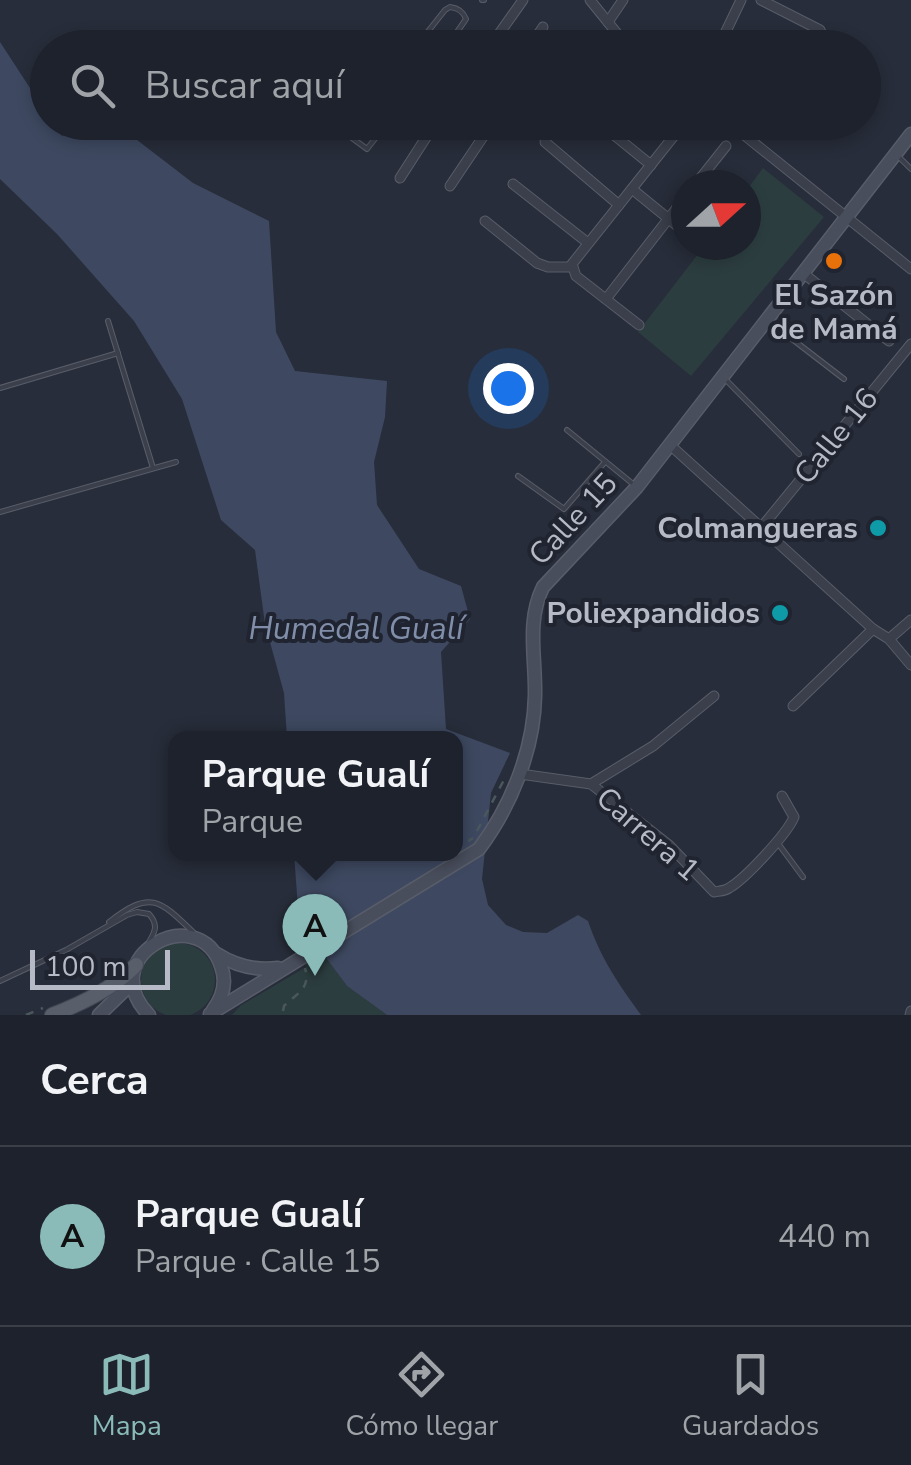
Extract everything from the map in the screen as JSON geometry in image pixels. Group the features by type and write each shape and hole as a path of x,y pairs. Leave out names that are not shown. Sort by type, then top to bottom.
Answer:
{"main road":[{"path":"52,1015 109,988 139,959"}],"street":[{"path":"502,30 523,0"},
{"path":"590,0 615,30"},
{"path":"608,22 623,0"},
{"path":"727,30 742,0"},
{"path":"760,0 820,30"},
{"name":"Calle 15","path":"463,853 492,830 520,774 534,712 532,622 543,587 637,486 911,134"},
{"path":"400,178 424,140"},
{"path":"450,186 481,140"},
{"path":"620,140 651,165"},
{"path":"638,324 576,276 572,264 671,140"},
{"path":"750,140 911,269"},
{"path":"545,142 619,205"},
{"path":"707,170 726,146"},
{"path":"513,184 588,244"},
{"path":"632,189 671,221"},
{"path":"606,299 671,215"},
{"path":"485,222 537,263 572,267"},
{"path":"803,273 889,341"},
{"name":"Calle 16","path":"761,528 911,344"},
{"path":"669,444 873,630 889,639 911,664"},
{"path":"889,639 911,620"},
{"path":"793,706 873,630"},
{"path":"591,784 664,738 714,696"},
{"name":"Carrera 1","path":"520,774 591,784 670,845 714,892 729,889 778,842"},
{"path":"778,842 794,817 782,796"},
{"name":"Calle 15","path":"210,1014 293,965 450,861"},
{"path":"149,1015 139,1004 133,982 139,959 150,946 171,936 194,938 242,966 271,970 293,965"},
{"path":"204,944 218,958 224,978 221,997 210,1014"},
{"path":"99,1015 133,982"}],"lane":[{"path":"429,30 450,6 464,14 466,20 459,30"},
{"path":"355,140 366,149 373,140"},
{"path":"896,154 911,168"},
{"path":"766,319 844,380"},
{"path":"108,321 153,468"},
{"path":"0,388 118,353"},
{"path":"721,376 800,454"},
{"path":"567,430 637,486"},
{"path":"0,512 176,462"},
{"path":"518,476 564,508 605,462"},
{"path":"778,842 803,877"},
{"path":"0,980 66,950 136,904 147,902 169,908 204,944"},
{"path":"98,931 138,912 149,914 156,932 139,959"}],"path":[{"path":"463,848 476,844"},
{"path":"284,1011 284,1006 304,988 307,975 293,965"}],"shaded area":[{"path":"763,168 824,217 691,376 638,332 693,260 761,260"},
{"path":"164,946 192,946 212,966 212,994 192,1014 164,1014 144,994 144,966"},
{"path":"322,951 347,986 387,1015 232,1015 240,1006 306,967 303,957"}],"water":[{"name":"Humedal Gualí","path":"0,42 30,88 30,140 137,140 193,183 269,221 276,332 295,371 387,381 385,417 374,462 377,505 419,569 461,586 470,619 441,652 446,729 451,731 287,731 284,693 265,624 255,550 221,520 182,399 134,321 57,234 0,179"},
{"name":"Humedal Gualí","path":"463,735 510,753 491,793 482,879 488,905 506,925 523,932 547,933 578,915 588,921 611,970 641,1015 387,1015 347,986 299,921 295,861 463,861"}],"place":[{"name":"El Sazón de Mamá","path":"834,261"},
{"name":"Colmangueras","path":"878,528"},
{"name":"Poliexpandidos","path":"780,613"},
{"name":"Parque Gualí","path":"315,976"}]}
